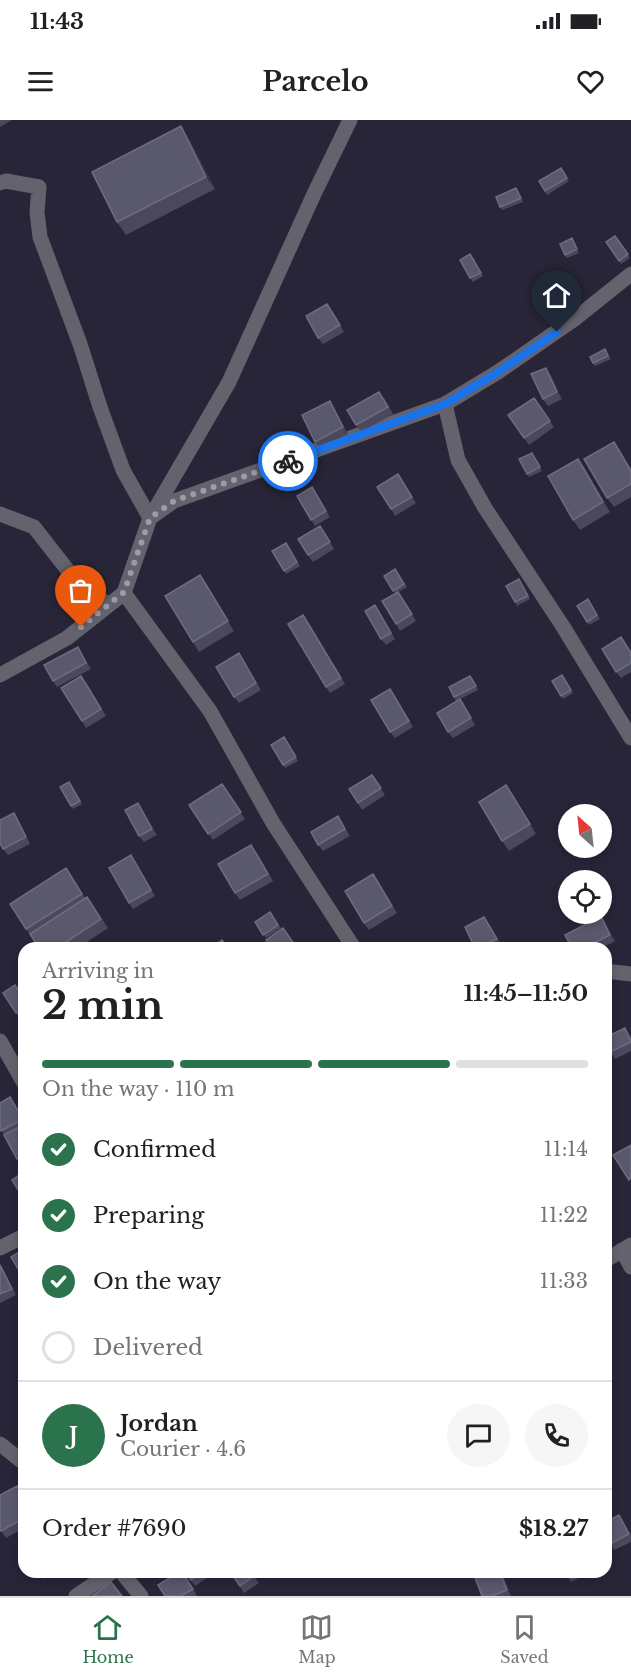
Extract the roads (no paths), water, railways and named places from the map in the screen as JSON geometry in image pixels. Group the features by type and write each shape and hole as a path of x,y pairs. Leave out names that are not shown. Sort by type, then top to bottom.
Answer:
{"street":[{"path":"0,675 67,638 124,592 150,518 229,382 350,120"},
{"path":"0,183 6,181 39,187 37,212 40,237 123,470 150,518"},
{"path":"150,518 174,501 445,404 557,332 631,274"},
{"path":"445,404 458,460 485,508 562,624 631,738"},
{"path":"0,514 34,527 80,586 109,604"},
{"path":"124,592 210,711 273,823 350,942"},
{"path":"612,972 631,974"},
{"path":"0,1041 18,1072"},
{"path":"0,1248 18,1239"},
{"path":"612,1257 627,1248 631,1267"},
{"path":"0,1444 18,1458"},
{"path":"76,1596 94,1578"},
{"path":"123,1578 141,1596"}]}
